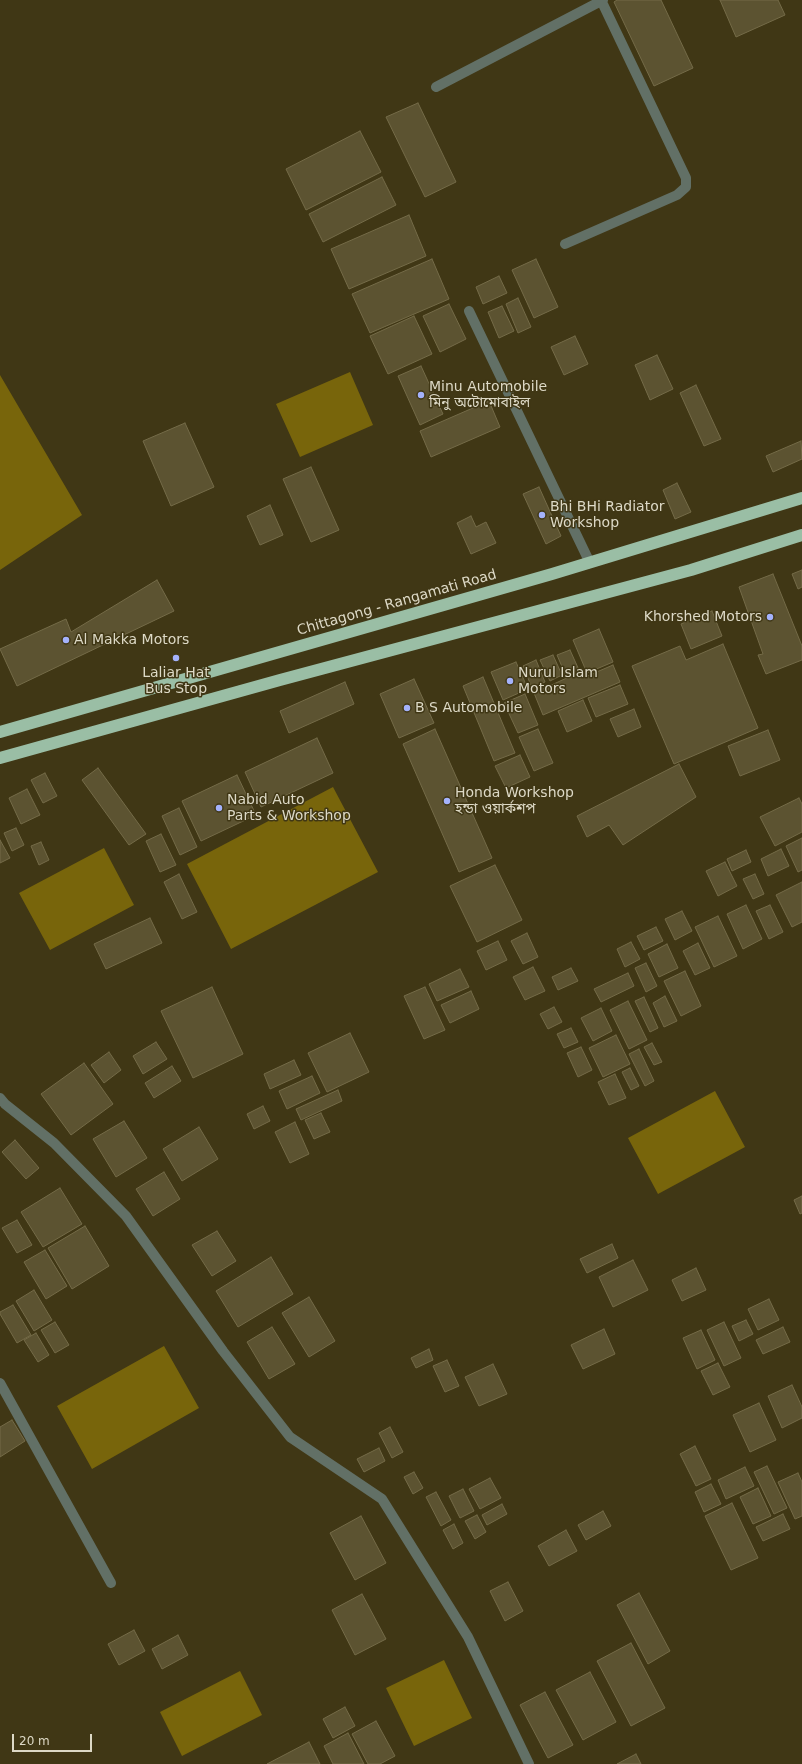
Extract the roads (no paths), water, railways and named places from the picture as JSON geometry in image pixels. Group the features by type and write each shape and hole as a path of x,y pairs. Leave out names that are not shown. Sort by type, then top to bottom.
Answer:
{"highway":[{"name":"Chittagong - Rangamati Road","path":"0,732 590,562 802,498"},
{"path":"0,758 280,680 691,570 802,535"}],"street":[{"path":"436,87 602,0 686,178 686,187 677,195 566,244"},
{"path":"469,311 590,562"},
{"path":"2,1103 54,1143 126,1216 223,1351 290,1437 382,1499 468,1637 529,1764"},
{"path":"0,1383 111,1583"}],"place":[{"name":"Minu Automobile মিনু অটোমোবাইল","path":"421,395"},
{"name":"Bhi BHi Radiator Workshop","path":"542,515"},
{"name":"Khorshed Motors","path":"770,617"},
{"name":"Al Makka Motors","path":"66,640"},
{"name":"Laliar Hat Bus Stop","path":"176,658"},
{"name":"Nurul Islam Motors","path":"510,681"},
{"name":"B S Automobile","path":"407,708"},
{"name":"Honda Workshop হন্ডা ওয়ার্কশপ","path":"447,801"},
{"name":"Nabid Auto Parts & Workshop","path":"219,808"}]}
